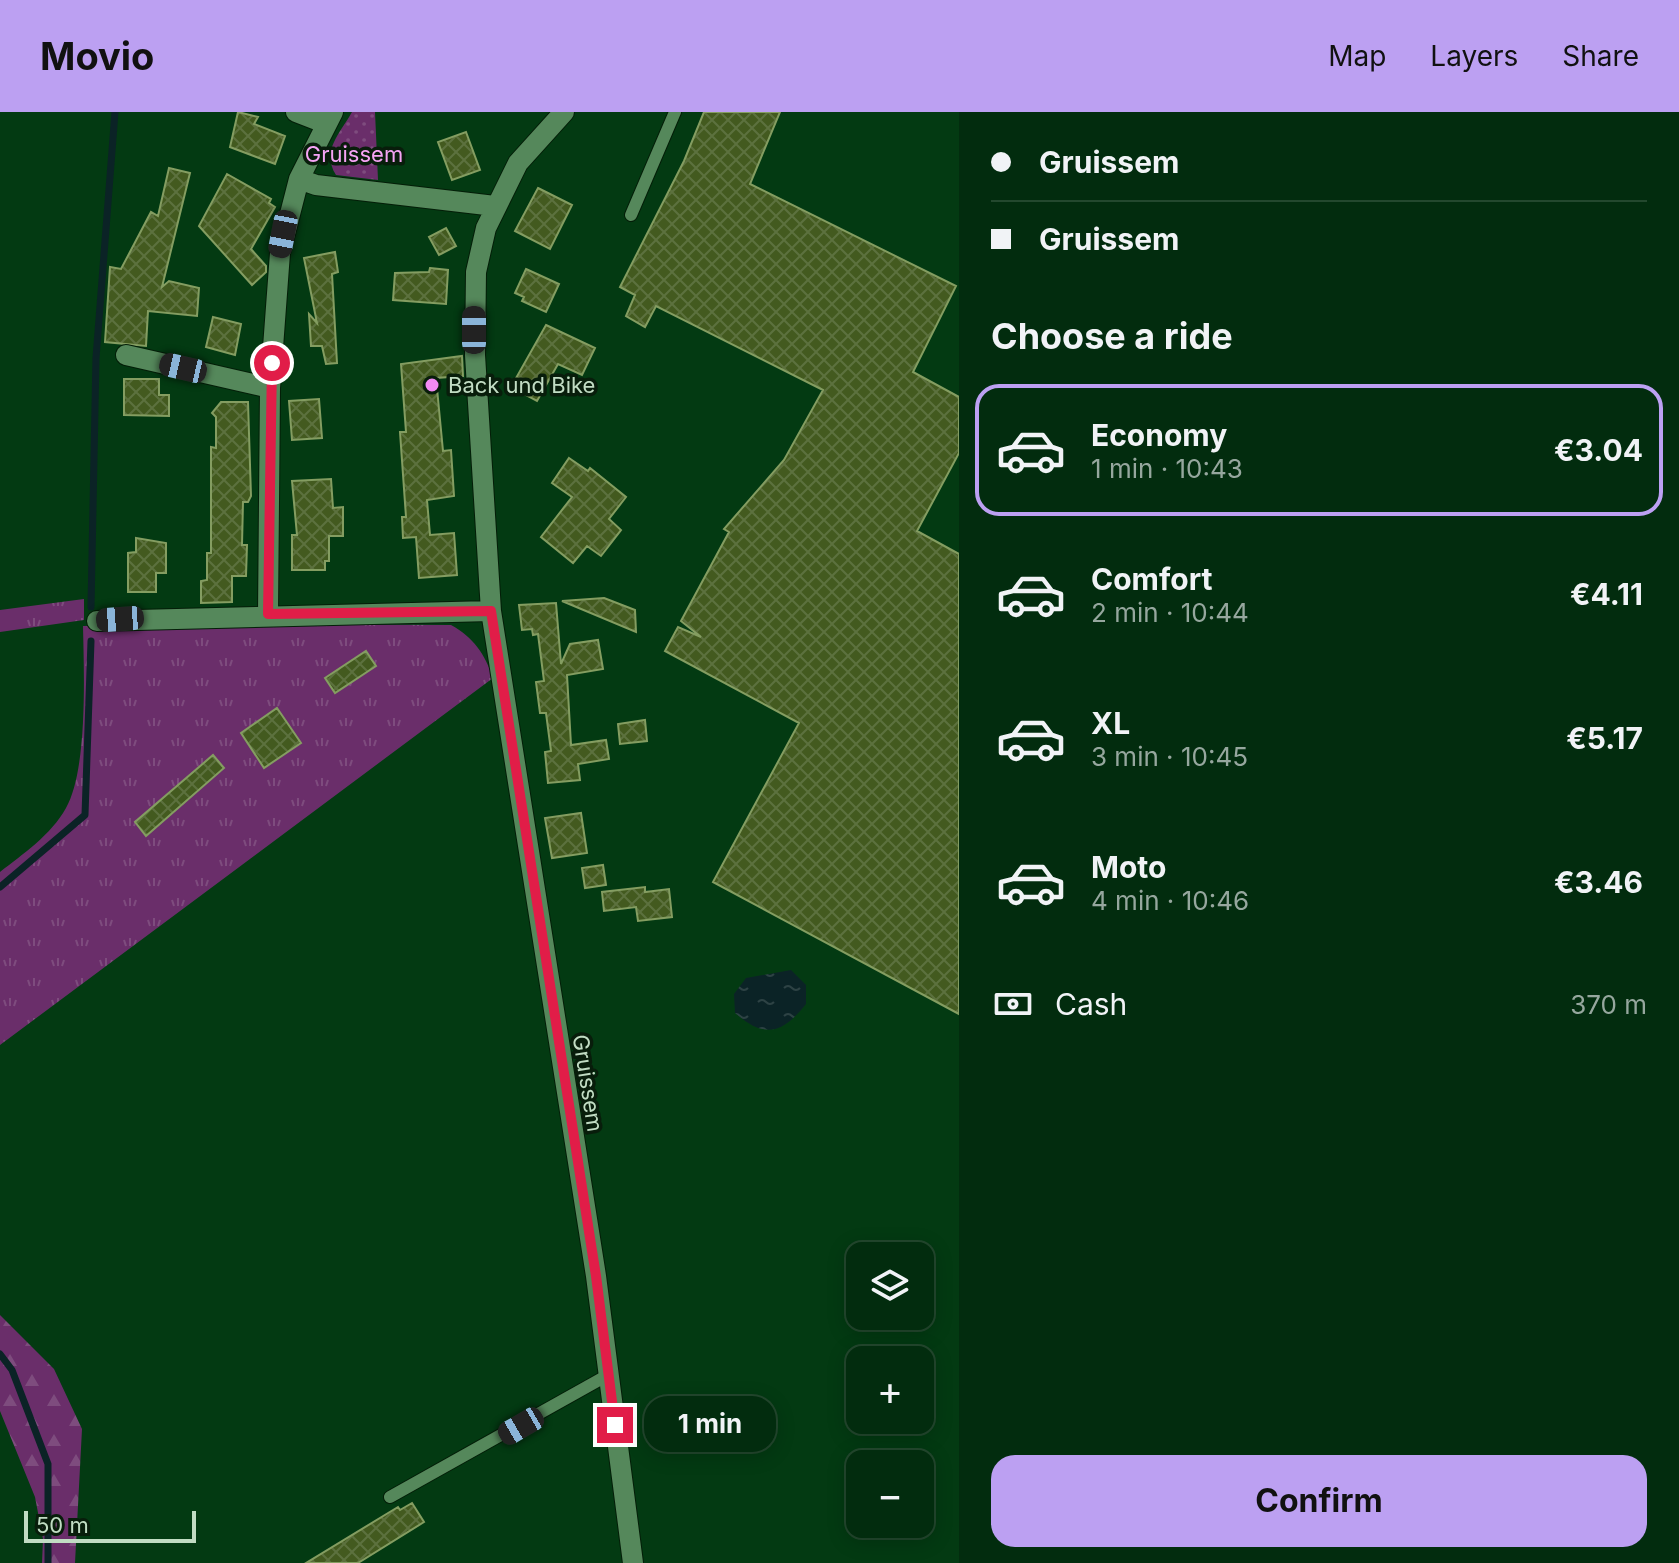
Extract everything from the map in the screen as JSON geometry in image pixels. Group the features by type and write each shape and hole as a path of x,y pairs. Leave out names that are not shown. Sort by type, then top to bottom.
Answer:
{"street":[{"path":"268,614 270,388 280,253 299,179 330,118 296,112"},
{"name":"Gruissem","path":"564,112 518,163 495,206 480,251 474,303 491,611 596,1276 633,1563"},
{"path":"299,179 316,185 495,206"},
{"path":"126,355 270,388"},
{"path":"97,621 268,614 491,611"}],"lane":[{"path":"631,215 675,112"},
{"path":"390,1497 608,1375"}],"green space":[{"name":"Gruissem","path":"352,112 375,112 378,180 336,175 332,166 331,150"},
{"path":"84,599 84,620 0,632 0,610"},
{"path":"451,625 477,647 493,678 0,1045 0,872 53,827 73,791 83,720 83,626"},
{"path":"0,1315 54,1369 82,1429 75,1563 42,1563 43,1539 35,1497 0,1411"}],"water":[{"path":"791,970 806,985 806,1004 789,1022 773,1030 764,1029 755,1027 735,1013 734,994 746,978"}],"building":[{"path":"238,112 258,117 254,124 285,136 275,164 230,147"},
{"path":"704,112 780,112 750,184 956,286 913,372 959,397 959,453 917,531 959,554 959,1014 713,882 799,723 665,651 678,627 701,637 681,621 729,532 724,529 784,460 823,390 656,306 645,327 626,316 635,295 620,287 684,161"},
{"path":"466,132 480,170 452,180 438,142"},
{"path":"169,168 190,173 162,287 169,281 199,288 197,316 148,311 146,346 105,342 110,267 121,269 151,212 158,216"},
{"path":"227,174 271,199 269,203 275,207 251,249 266,266 266,272 252,285 199,226"},
{"path":"538,188 572,205 550,249 515,231"},
{"path":"446,228 456,246 439,255 429,237"},
{"path":"335,252 338,272 332,274 337,363 326,364 322,346 311,346 309,314 317,323 304,258"},
{"path":"430,268 448,270 446,304 393,300 395,273 429,272"},
{"path":"526,269 559,284 546,312 522,301 524,297 515,293"},
{"path":"213,317 241,324 235,355 206,347"},
{"path":"546,325 595,348 582,375 558,364 537,401 511,387"},
{"path":"462,356 463,376 436,378 443,451 451,450 454,496 427,500 430,535 454,533 457,575 419,578 416,537 403,538 402,517 406,517 400,432 406,432 401,364"},
{"path":"124,379 159,379 159,395 169,395 169,416 124,415"},
{"path":"319,399 322,438 292,440 289,401"},
{"path":"221,402 248,402 251,496 248,502 243,502 242,545 247,545 246,576 232,576 232,602 201,603 201,581 207,580 207,553 211,553 211,447 216,448 216,417 212,413"},
{"path":"569,458 588,471 590,468 626,497 609,519 621,530 601,556 587,546 573,563 541,537 572,497 552,483"},
{"path":"331,479 333,508 343,507 343,536 329,536 329,561 325,561 325,570 292,570 292,535 297,535 292,481"},
{"path":"136,538 166,543 166,573 156,573 156,592 128,592 128,553 136,552"},
{"path":"604,598 635,610 636,632 562,601"},
{"path":"556,603 561,664 570,644 598,640 603,669 567,675 571,745 606,740 609,759 578,764 580,780 548,783 545,752 551,751 546,713 540,713 536,682 544,681 538,634 533,635 532,629 522,630 519,605"},
{"path":"366,651 376,666 335,693 325,678"},
{"path":"277,708 301,743 264,768 241,733"},
{"path":"645,720 647,741 620,744 618,724"},
{"path":"213,755 224,768 146,836 135,822"},
{"path":"581,813 587,853 552,858 545,818"},
{"path":"603,865 606,885 585,888 582,868"},
{"path":"645,887 645,892 669,889 672,917 638,921 636,907 604,911 602,892"},
{"path":"412,1503 424,1522 358,1563 306,1563 398,1507 400,1510"}],"waterway":[{"path":"91,607 96,358 115,112"},
{"path":"0,887 85,815 91,641"},
{"path":"0,1354 12,1370 48,1464 48,1563"}],"place":[{"name":"Back und Bike","path":"432,385"}],"route":[{"path":"272,363 268,614 491,611 596,1276 615,1425"}]}
